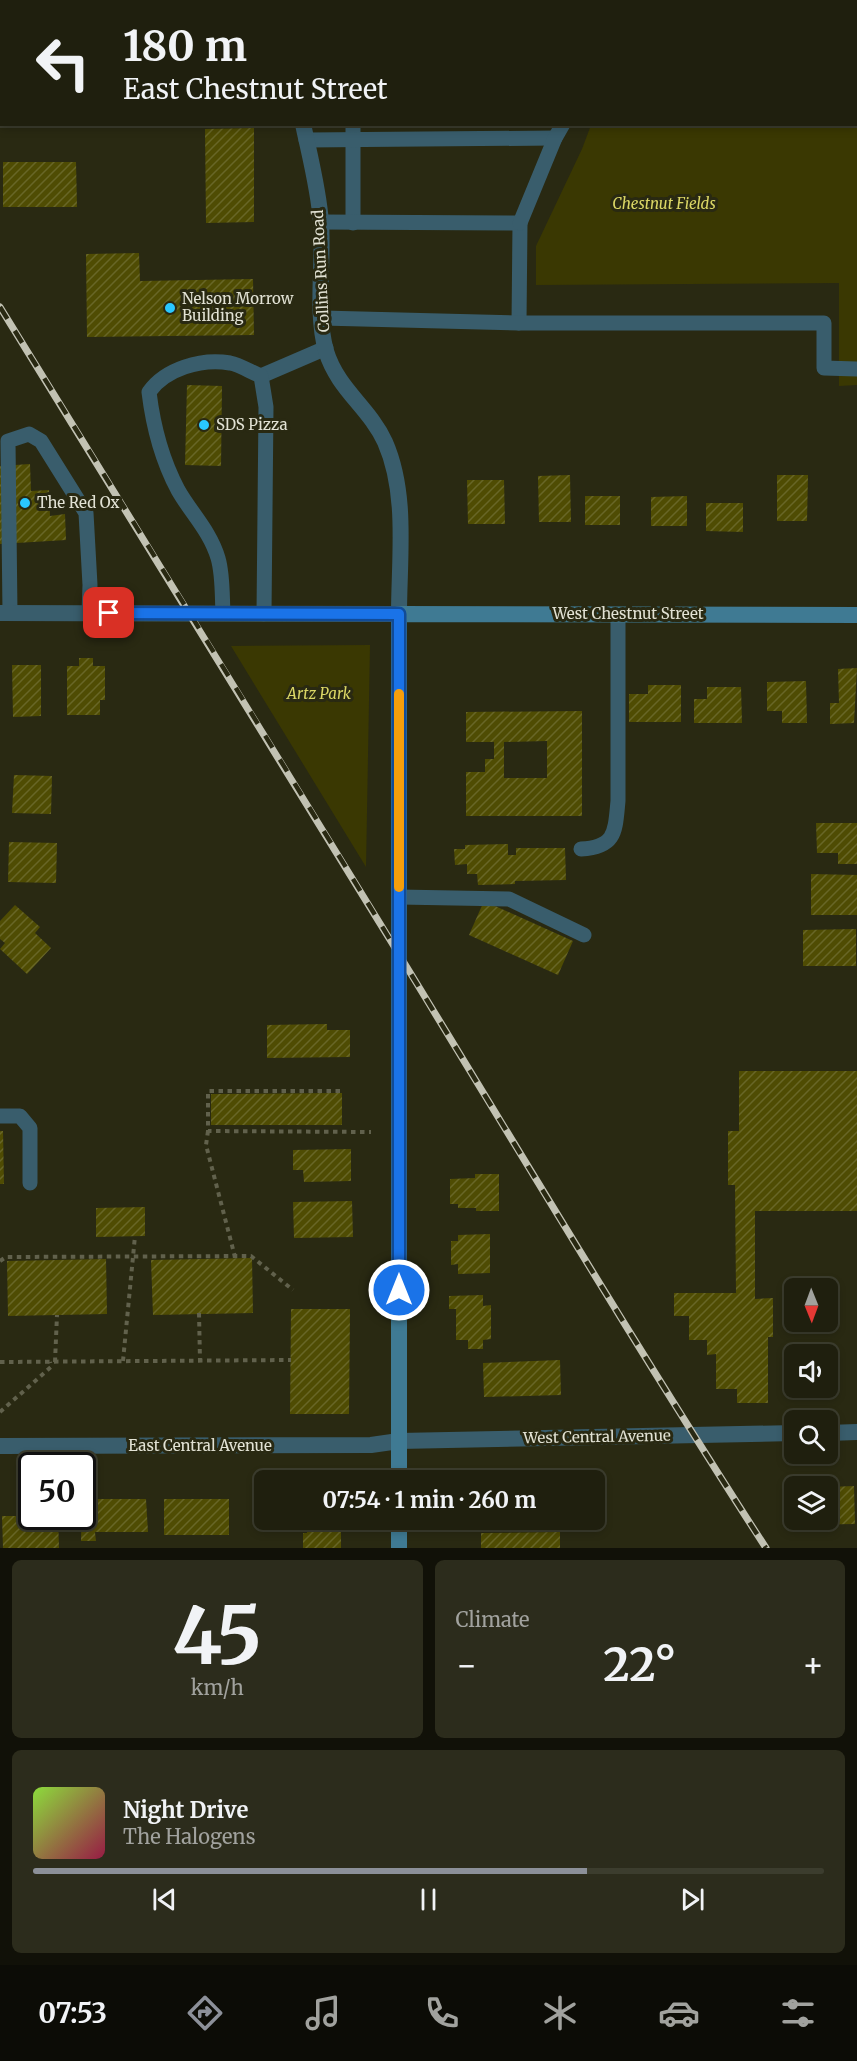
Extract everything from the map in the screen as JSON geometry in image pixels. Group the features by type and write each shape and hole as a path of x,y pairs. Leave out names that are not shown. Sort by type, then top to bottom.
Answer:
{"main road":[{"name":"West Chestnut Street","path":"399,614 857,615"},
{"path":"399,614 399,1470"},
{"path":"399,1530 399,1548"}],"street":[{"name":"Collins Run Road","path":"305,132 321,222 322,318 326,348 335,376 364,410 384,441 392,462 399,507 399,614"},
{"path":"5,613 399,614"},
{"path":"838,1433 857,1432"},
{"name":"West Central Avenue","path":"399,1441 784,1433"},
{"name":"East Central Avenue","path":"0,1446 371,1445 399,1441"}],"lane":[{"path":"352,126 353,224"},
{"path":"519,323 520,223 562,126"},
{"path":"305,132 353,141 555,138"},
{"path":"321,222 353,224 520,223"},
{"path":"322,318 519,323 824,323 824,368 857,369"},
{"path":"223,613 219,559 207,531 179,490 164,458 148,392 158,379 186,366 230,363 261,376 326,348"},
{"path":"261,376 266,407 264,614"},
{"path":"5,613 8,441 29,434 41,441 86,513 90,585 88,613"},
{"path":"581,849 598,848 612,838 615,829 618,801 618,615"},
{"path":"399,897 508,899 584,935"},
{"path":"0,1116 20,1116 30,1128 30,1183"}],"path":[{"path":"235,1257 206,1145 208,1091 340,1091"},
{"path":"208,1131 371,1132"},
{"path":"123,1361 135,1257 135,1236"},
{"path":"0,1261 6,1257 235,1257 257,1259 293,1290"},
{"path":"200,1313 200,1360"},
{"path":"0,1412 51,1367 57,1315"},
{"path":"0,1362 291,1360"}],"green space":[{"name":"Chestnut Fields","path":"591,126 857,126 857,385 839,386 839,283 536,285 536,246"},
{"name":"Artz Park","path":"370,645 366,867 231,646"}],"building":[{"path":"254,128 254,222 206,223 205,129"},
{"path":"3,162 76,162 77,207 3,207"},
{"name":"Nelson Morrow Building","path":"139,253 140,281 253,279 254,335 87,337 86,254"},
{"name":"SDS Pizza","path":"187,385 222,386 221,466 185,465"},
{"name":"The Red Ox","path":"30,464 31,491 49,490 50,516 65,514 66,540 0,544 0,466"},
{"path":"570,475 571,522 539,522 538,476"},
{"path":"777,475 808,475 807,521 777,521"},
{"path":"467,480 504,480 505,524 468,524"},
{"path":"585,496 620,496 620,525 585,525"},
{"path":"687,496 687,526 651,526 651,497"},
{"path":"706,503 743,503 743,532 706,531"},
{"path":"79,658 93,658 93,666 105,666 105,700 100,700 100,715 67,715 67,666 79,666"},
{"path":"12,665 41,665 41,716 13,717"},
{"path":"857,668 854,723 830,724 830,703 839,703 838,669"},
{"path":"806,681 807,723 782,723 782,711 767,711 767,682"},
{"path":"648,685 681,685 681,722 629,722 629,694 648,694"},
{"path":"707,687 741,687 742,723 694,723 694,699 707,699"},
{"path":"582,711 582,816 466,816 466,772 485,772 485,759 494,759 494,742 466,742 466,712","holes":["547,741 547,778 504,778 504,742"]},
{"path":"14,775 52,776 51,814 12,813"},
{"path":"816,823 857,823 857,864 838,864 838,853 817,853"},
{"path":"9,842 57,843 56,883 8,882"},
{"path":"508,844 508,855 516,855 516,848 565,848 566,880 515,881 515,884 478,885 477,874 467,874 467,864 455,865 454,849 465,849 465,845"},
{"path":"811,874 857,875 857,915 811,915"},
{"path":"484,901 573,941 558,975 469,935"},
{"path":"15,905 40,927 35,933 51,948 27,974 0,949 5,943 0,939 0,921"},
{"path":"856,929 856,966 803,966 803,930"},
{"path":"327,1024 327,1030 350,1030 350,1057 267,1058 267,1025"},
{"path":"739,1071 857,1071 857,1211 755,1211 755,1299 773,1298 773,1337 768,1337 768,1403 737,1403 737,1389 716,1389 716,1354 707,1355 707,1340 689,1340 689,1316 674,1316 674,1293 736,1293 735,1185 728,1185 728,1131 739,1131"},
{"path":"342,1093 342,1125 211,1125 211,1094"},
{"path":"0,1131 3,1131 4,1184 0,1184"},
{"path":"351,1149 351,1181 304,1182 303,1170 293,1170 293,1150"},
{"path":"475,1174 499,1174 499,1211 476,1211 476,1208 458,1208 458,1204 450,1204 450,1179 475,1178"},
{"path":"352,1201 353,1237 294,1238 293,1202"},
{"path":"145,1207 145,1236 96,1237 96,1208"},
{"path":"490,1234 490,1273 458,1274 458,1264 451,1265 451,1241 458,1241 458,1235"},
{"path":"252,1258 253,1313 153,1315 151,1260"},
{"path":"106,1259 107,1314 8,1316 7,1261"},
{"path":"483,1295 483,1306 491,1305 491,1339 483,1340 483,1349 468,1349 468,1340 456,1340 456,1309 449,1309 449,1296"},
{"path":"291,1309 350,1309 349,1414 290,1414"},
{"path":"560,1360 561,1395 484,1397 483,1363"},
{"path":"854,1486 855,1524 838,1524 838,1487"},
{"path":"96,1499 146,1499 148,1532 95,1532 96,1541 81,1541 81,1530 96,1530"},
{"path":"164,1499 229,1499 229,1535 164,1535"},
{"path":"2,1516 18,1516 18,1530 58,1530 59,1548 3,1548"},
{"path":"307,1530 341,1530 341,1548 303,1548 303,1533 307,1533"},
{"path":"560,1532 560,1548 481,1548 481,1533"}],"railway":[{"path":"0,307 301,793 627,1327 766,1548"}],"slow traffic":[{"path":"399,694 399,887"}],"place":[{"name":"Nelson Morrow Building","path":"170,308"},
{"name":"SDS Pizza","path":"204,425"},
{"name":"The Red Ox","path":"25,503"}],"route":[{"path":"109,613 399,614 399,1290"}]}
